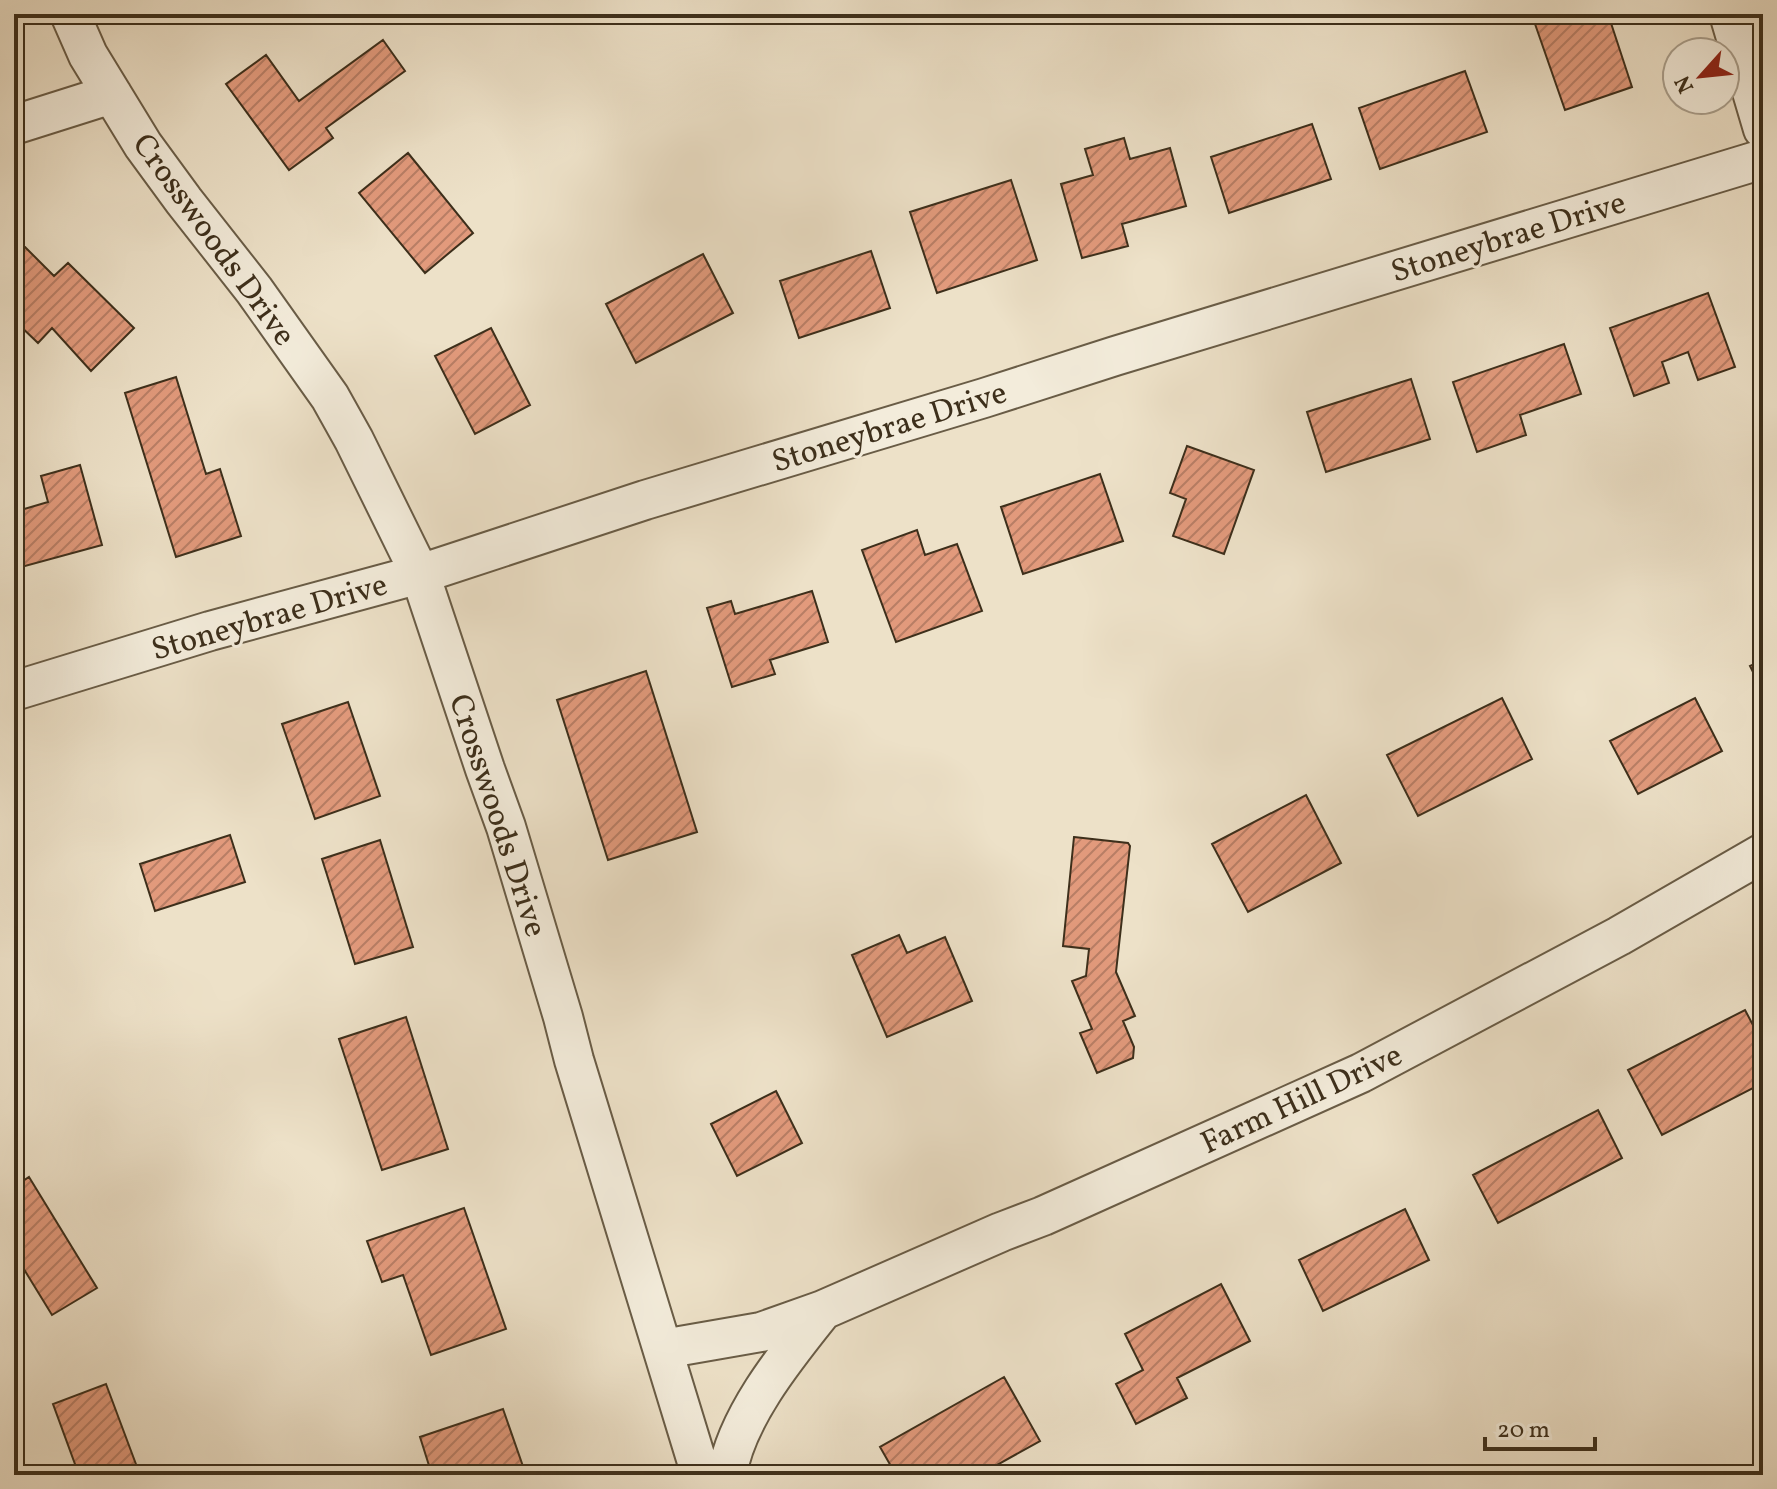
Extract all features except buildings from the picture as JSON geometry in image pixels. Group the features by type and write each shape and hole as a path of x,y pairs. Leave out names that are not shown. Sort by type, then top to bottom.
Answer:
{"street":[{"name":"Crosswoods Drive","path":"70,14 88,55 143,145 254,290 330,397 420,574 506,827 701,1475"},
{"path":"1729,14 1763,129"},
{"path":"14,125 112,94"},
{"name":"Stoneybrae Drive","path":"14,691 210,631 420,574 645,500 1763,159"},
{"name":"Farm Hill Drive","path":"823,1310 1043,1216 1361,1073 1619,936 1763,853"},
{"path":"663,1349 761,1332 823,1310"},
{"path":"727,1475 742,1428 779,1365 823,1310"}]}
